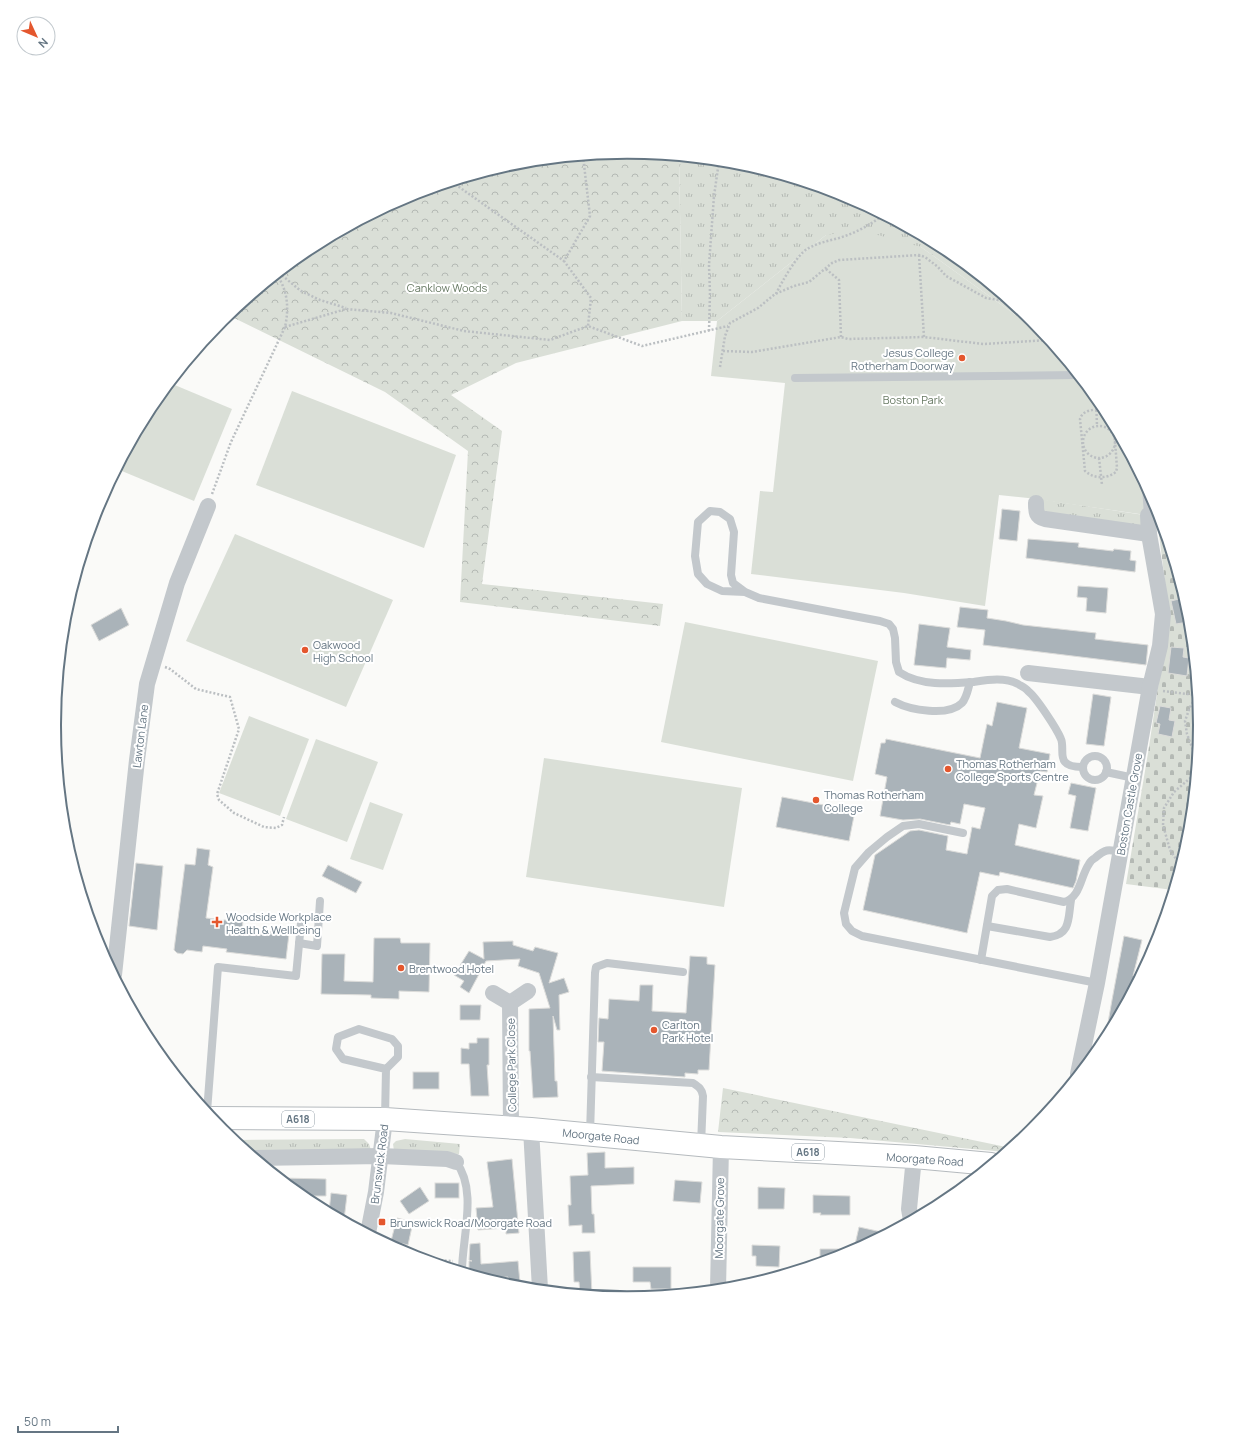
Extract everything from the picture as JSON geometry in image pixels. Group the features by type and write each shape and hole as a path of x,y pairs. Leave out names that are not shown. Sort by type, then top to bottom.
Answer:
{"main road":[{"name":"Moorgate Road","path":"220,1118 385,1119 521,1128 711,1146 985,1164"}],"street":[{"path":"1036,504 1037,514 1045,519 1149,534"},
{"name":"Lawton Lane","path":"115,966 137,760 147,684 177,583 208,506"},
{"name":"Boston Castle Grove","path":"1080,1064 1097,983 1150,689 1160,646 1163,614 1149,534 1148,515"},
{"path":"1028,673 1150,689"},
{"name":"College Park Close","path":"510,1003 528,991"},
{"name":"College Park Close","path":"493,993 510,1003"},
{"name":"College Park Close","path":"510,1003 521,1128 539,1284"},
{"name":"Brunswick Road","path":"369,1229 382,1156 385,1119"},
{"name":"Moorgate Grove","path":"711,1146 718,1283"},
{"path":"262,1158 382,1156 447,1159 456,1162"},
{"path":"910,1215 909,1209 914,1158"}],"lane":[{"path":"795,378 1072,375"},
{"path":"1147,501 1148,515"},
{"path":"745,592 722,590 706,584 698,574 695,556 698,522 710,511 720,512 730,519 734,532 731,575 734,583 745,592 759,598 889,624 893,630 895,638 896,662 899,672 908,678 927,682 954,684 1009,680 1018,684 1029,691 1051,721 1061,738 1063,748 1062,758 1065,762 1070,766 1082,768"},
{"path":"895,702 920,710 942,710 954,708 961,704 966,696 970,682"},
{"path":"1092,756 1096,756 1104,760 1106,763 1106,772 1098,780 1090,780 1084,775 1082,768 1085,760 1092,756"},
{"path":"1106,772 1134,778"},
{"path":"963,833 919,824 904,826 886,837 869,852 855,868 844,914 846,924 852,931 862,936 1097,983"},
{"path":"987,926 1050,937 1059,935 1067,926 1071,900 1077,892 1089,864 1102,851 1110,850 1121,852"},
{"path":"981,960 992,896 998,890 1007,889 1064,902 1071,900"},
{"path":"299,943 317,946 320,901"},
{"path":"208,1105 218,967 296,976 301,923"},
{"path":"590,1135 596,968 608,963 683,972"},
{"path":"385,1119 386,1069 398,1057 398,1046 392,1038 359,1030 338,1037 336,1049 343,1060 386,1069"},
{"path":"591,1077 692,1083 699,1086 702,1090 711,1146"},
{"path":"456,1162 465,1177 468,1199 462,1266"}],"path":[{"path":"564,261 590,216 584,161"},
{"path":"709,330 709,264 714,196 718,167"},
{"path":"457,185 564,261 592,298 588,326"},
{"path":"776,294 781,283 799,257 806,250 817,244 860,230 879,218"},
{"path":"918,256 924,337"},
{"path":"720,367 725,336 728,326 733,321 758,308 776,294 794,286 809,282 832,263 844,259 925,257 938,267 946,276 986,298 1002,300"},
{"path":"826,269 839,280 841,337"},
{"path":"283,275 301,291 320,300 346,309 391,313 464,331 550,340 588,326 642,346 728,326"},
{"path":"208,506 231,442 285,327 288,317 288,301 279,278"},
{"path":"285,327 346,309"},
{"path":"723,351 752,352 841,337 848,339 924,337 983,344 1042,340"},
{"path":"1097,426 1096,409 1084,412 1081,415 1080,419 1085,471 1094,477 1107,476 1116,472 1118,468 1115,438"},
{"path":"1110,430 1097,426 1086,431 1083,436 1083,444 1087,454 1092,457 1099,458 1107,456 1112,451 1115,442 1114,438"},
{"path":"1099,458 1102,485"},
{"path":"153,663 170,669 196,689 230,697 238,728 238,735 217,794 219,800 234,813 264,827 276,828 282,825 284,816"},
{"path":"1150,689 1192,695"},
{"path":"1192,703 1185,721 1187,734 1192,748"},
{"path":"1176,860 1170,850 1163,825 1164,808 1174,792 1190,778"},
{"path":"443,1260 462,1261"}],"green space":[{"name":"Canklow Woods","path":"627,159 679,162 682,321 516,363 451,395 502,431 482,584 663,604 660,626 460,602 468,451 385,392 234,318 254,299 282,276 313,254 344,235 377,217 410,202 445,189 481,178 553,164 590,160"},
{"path":"679,162 737,170 773,178 844,202 877,217 941,254 972,276 1018,316 921,247 826,235 717,321 682,321"},
{"name":"Boston Park","path":"860,230 921,247 1018,316 1053,352 1076,380 1098,411 1135,475 1153,516 999,495 985,606 904,593 751,574 760,491 773,492 785,383 711,376 717,321 826,235"},
{"path":"175,385 232,409 194,501 121,471 156,411"},
{"path":"292,391 456,455 424,548 256,485"},
{"path":"1039,499 1144,515 1140,528 1046,516"},
{"path":"235,534 393,600 346,707 186,641"},
{"path":"1159,534 1174,579 1182,615 1192,688 1193,725 1192,762 1188,799 1182,835 1168,889 1126,884 1169,615"},
{"path":"685,622 878,661 853,781 661,742"},
{"path":"249,716 309,739 280,816 219,793"},
{"path":"316,739 378,762 347,842 286,819"},
{"path":"544,758 742,788 724,907 526,877"},
{"path":"370,802 403,814 383,870 350,859"},
{"path":"723,1088 1005,1147 999,1151 850,1138 718,1132"},
{"path":"364,1139 369,1144 371,1150 253,1150 243,1140"},
{"path":"405,1139 460,1144 459,1154 394,1151 393,1144 396,1141"}],"building":[{"path":"1002,509 1020,511 1017,541 999,539"},
{"path":"1028,539 1079,543 1078,547 1113,551 1114,549 1131,551 1130,560 1136,561 1135,572 1026,558"},
{"path":"1078,586 1108,588 1106,613 1086,611 1087,598 1077,597"},
{"path":"1178,599 1183,623 1176,624 1171,601"},
{"path":"960,607 988,610 987,618 1023,625 1096,633 1095,639 1148,645 1146,665 983,645 985,630 957,627"},
{"path":"121,608 129,625 99,641 91,625"},
{"path":"919,624 950,628 947,647 971,650 970,660 947,658 946,668 914,665"},
{"path":"1171,647 1184,648 1183,657 1189,659 1187,676 1168,673"},
{"path":"1093,694 1111,697 1104,746 1086,744"},
{"path":"997,702 1027,708 1019,748 1050,754 1047,772 1040,771 1034,795 1043,796 1036,828 1019,824 1015,845 1080,860 1076,881 1073,888 1000,872 999,876 980,872 967,933 863,910 875,855 910,831 919,830 948,836 946,850 967,854 972,827 980,829 985,808 964,804 960,824 951,822 950,825 920,819 903,820 880,816 887,777 875,774 881,743 885,743 886,739 980,758 987,724 992,726"},
{"path":"1160,706 1171,708 1169,720 1175,721 1172,737 1158,734 1160,724 1156,723"},
{"path":"1071,783 1096,788 1088,831 1070,828 1076,796 1068,794"},
{"path":"782,797 855,811 849,841 776,827"},
{"path":"197,848 210,850 208,865 213,867 206,918 243,922 242,928 289,934 286,959 226,952 227,949 203,946 202,952 187,950 183,954 177,953 174,950 185,864 195,865"},
{"path":"136,863 163,866 157,930 129,926"},
{"path":"328,865 362,882 356,893 322,876"},
{"path":"1124,936 1142,940 1133,976 1134,976 1108,1023"},
{"name":"Brentwood Hotel","path":"374,938 400,938 401,943 430,943 429,992 399,991 399,999 371,998 371,995 321,994 322,954 345,954 344,981 373,982"},
{"path":"513,941 513,945 533,951 535,947 558,953 549,983 564,978 569,992 559,995 560,1030 557,1030 553,1016 555,1081 557,1081 558,1097 533,1098 529,1051 529,1009 550,1008 539,973 518,966 520,959 486,961 469,993 460,987 464,981 454,975 469,951 484,959 483,942"},
{"name":"Carlton Park Hotel","path":"690,956 707,957 707,964 715,965 709,1070 698,1070 698,1074 685,1073 685,1077 602,1071 604,1042 598,1042 599,1018 608,1019 609,999 639,1001 640,985 653,985 652,1011 686,1013"},
{"path":"460,1005 481,1005 480,1020 460,1020"},
{"path":"477,1038 489,1038 489,1065 487,1065 489,1096 471,1096 469,1064 461,1064 461,1048 469,1049 469,1043 477,1043"},
{"path":"413,1072 439,1072 439,1089 413,1089"},
{"path":"605,1152 605,1168 634,1167 634,1184 591,1186 592,1214 594,1214 595,1233 582,1233 582,1225 569,1226 568,1205 571,1205 570,1176 588,1175 587,1153"},
{"path":"512,1159 519,1233 506,1234 506,1228 478,1230 476,1208 493,1207 487,1162"},
{"path":"288,1178 326,1179 326,1196 313,1196"},
{"path":"675,1180 702,1182 700,1203 673,1201"},
{"path":"435,1183 459,1183 459,1198 435,1198"},
{"path":"420,1187 429,1201 409,1214 400,1201"},
{"path":"758,1187 785,1188 784,1209 758,1209"},
{"path":"331,1193 347,1195 345,1215 330,1206"},
{"path":"813,1195 850,1196 850,1215 820,1215 821,1213 813,1213"},
{"path":"397,1218 413,1222 408,1245 391,1240"},
{"path":"859,1227 880,1232 877,1233 855,1243"},
{"path":"480,1243 481,1264 518,1261 520,1280 469,1268 469,1261 472,1261 469,1260 470,1244"},
{"path":"752,1245 780,1246 779,1267 756,1266 756,1256 752,1256"},
{"path":"820,1249 841,1249 820,1257"},
{"path":"590,1251 592,1290 580,1289 579,1282 574,1282 573,1252"},
{"path":"633,1267 671,1267 671,1289 651,1289 650,1282 633,1282"}],"place":[{"name":"Jesus College Rotherham Doorway","path":"962,358"},
{"name":"Oakwood High School","path":"305,650"},
{"name":"Thomas Rotherham College Sports Centre","path":"948,769"},
{"name":"Thomas Rotherham College","path":"816,800"},
{"name":"Woodside Workplace Health & Wellbeing","path":"217,922"},
{"name":"Brentwood Hotel","path":"401,968"},
{"name":"Carlton Park Hotel","path":"654,1030"},
{"name":"Brunswick Road/Moorgate Road","path":"382,1222"}]}
